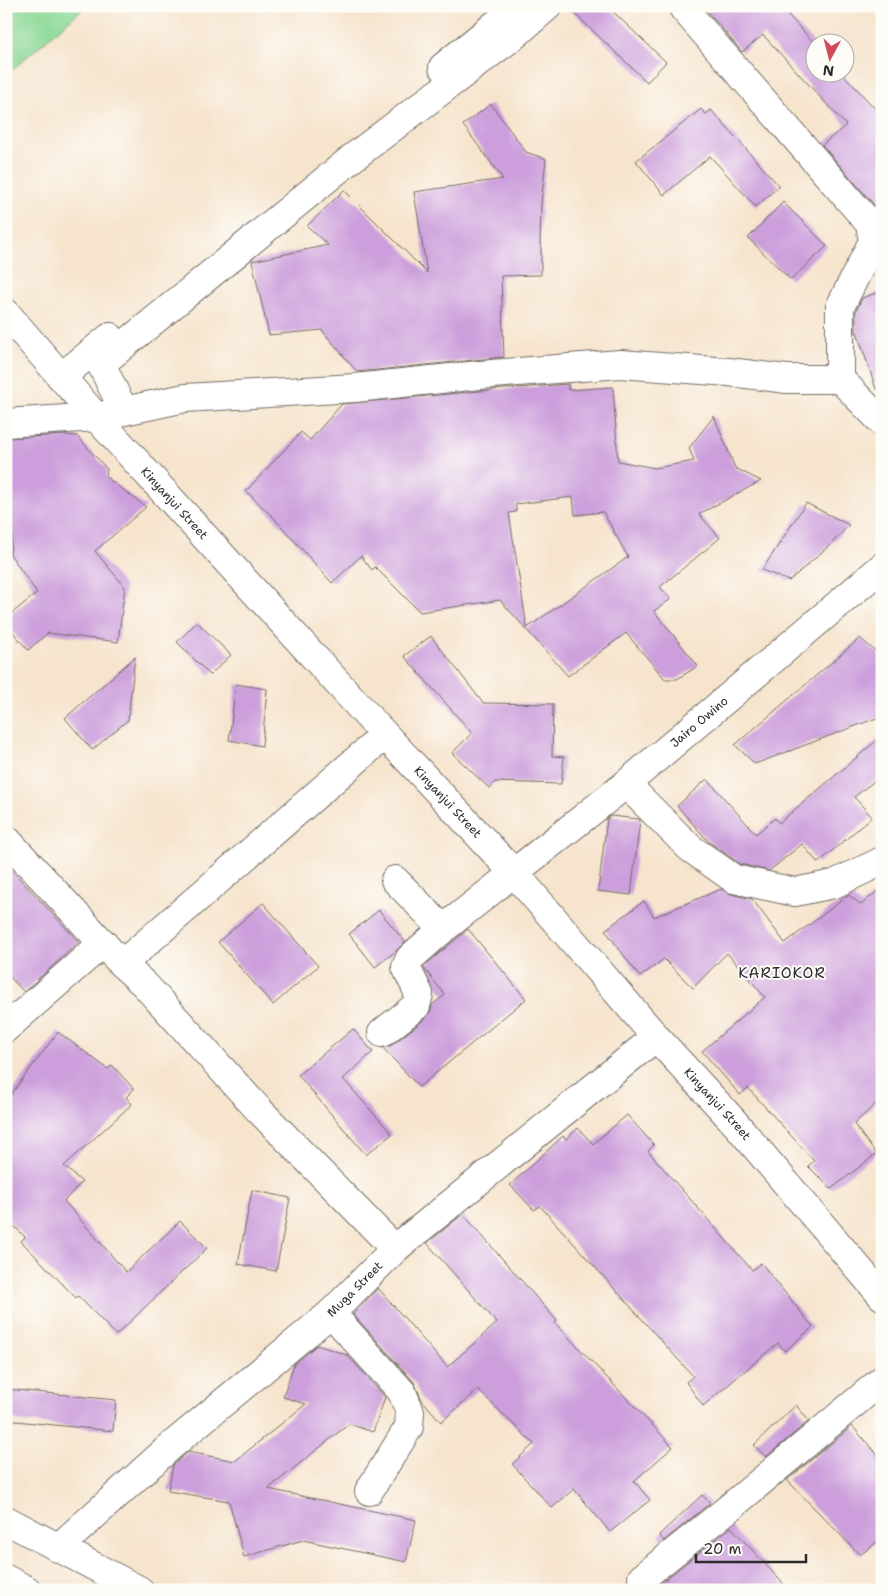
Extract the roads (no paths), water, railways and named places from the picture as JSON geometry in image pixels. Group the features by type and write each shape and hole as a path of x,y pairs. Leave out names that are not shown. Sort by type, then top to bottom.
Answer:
{"street":[{"path":"61,377 518,6"},
{"path":"124,411 101,364 351,159 516,34 548,6"},
{"path":"684,7 870,224 873,241 840,307 840,379 882,422"},
{"name":"Kinyanjui Street","path":"6,313 96,417 385,735 515,874 656,1037 736,1124 882,1296"},
{"path":"6,423 96,417 185,398 355,388 479,375 620,364 729,372 787,379 840,379"},
{"name":"Jairo Owino","path":"382,1033 416,1006 420,994 406,967 410,958 443,929 515,874 626,784 882,567"},
{"path":"122,964 385,735"},
{"path":"626,784 690,848 734,879 795,892 834,884 882,861"},
{"path":"6,838 260,1110 395,1249"},
{"path":"395,880 443,929"},
{"path":"6,1028 103,943"},
{"name":"Muga Street","path":"58,1548 171,1446 331,1312 395,1249 656,1037"},
{"path":"331,1312 402,1392 410,1412 409,1427 369,1491"},
{"path":"642,1578 882,1380"},
{"path":"6,1520 138,1590"},
{"path":"6,1579 27,1590"}],"district":[{"name":"KARIOKOR","path":"782,973"}]}
